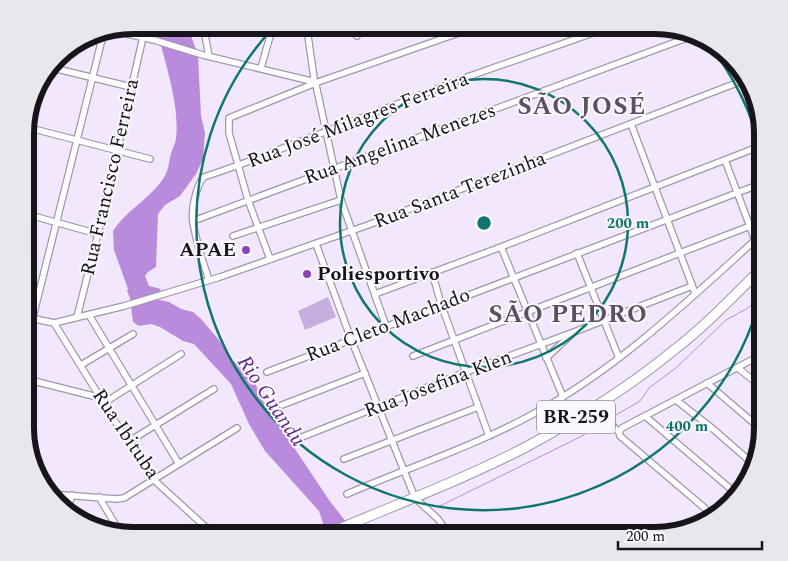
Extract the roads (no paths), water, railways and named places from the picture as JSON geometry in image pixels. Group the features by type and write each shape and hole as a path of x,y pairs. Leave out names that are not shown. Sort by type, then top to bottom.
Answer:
{"highway":[{"name":"BR-259","path":"344,527 414,498 526,447 593,407 675,349 713,316 754,276"}],"street":[{"path":"129,34 206,56 314,82"},
{"path":"204,34 206,56"},
{"path":"261,68 271,34"},
{"path":"308,34 314,82 327,132 333,169 341,200 386,326"},
{"path":"270,259 248,200 228,127 231,116 314,82 455,34"},
{"name":"Rua José Milagres Ferreira","path":"208,280 193,222 200,181 208,174 239,165 470,76 590,34"},
{"name":"Rua Francisco Ferreira","path":"77,317 143,37"},
{"path":"34,300 78,140 102,39"},
{"name":"Rua Angelina Menezes","path":"193,222 685,39"},
{"path":"57,69 131,87"},
{"name":"Rua Santa Terezinha","path":"54,323 169,293 316,244 740,82"},
{"path":"631,124 695,293"},
{"path":"34,129 150,159"},
{"path":"375,294 754,149"},
{"path":"725,160 754,237"},
{"name":"Rua Cleto Machado","path":"267,372 754,186"},
{"path":"233,236 341,200"},
{"path":"34,216 98,234"},
{"path":"413,356 455,338 750,226"},
{"path":"347,494 489,436 536,413 563,397 619,358 754,241"},
{"path":"316,244 377,407 414,498 438,519 444,527"},
{"path":"501,247 563,397"},
{"path":"577,253 619,358"},
{"path":"432,272 489,436"},
{"name":"Rua Josefina Klen","path":"302,437 692,286"},
{"path":"89,315 179,464"},
{"path":"34,319 54,323"},
{"name":"Rua Ibituba","path":"54,323 128,442 154,480 204,527"},
{"path":"546,358 574,332"},
{"path":"81,365 133,334"},
{"path":"34,381 103,400 132,385 180,354"},
{"path":"619,432 622,428 754,359"},
{"path":"738,368 754,381"},
{"path":"282,405 365,373"},
{"path":"707,383 754,423"},
{"path":"128,442 214,389"},
{"path":"676,400 749,460"},
{"path":"344,459 391,439 478,407"},
{"path":"593,407 619,432 620,436 709,512"},
{"path":"646,416 733,490"},
{"path":"58,494 124,498 237,428"},
{"path":"69,504 72,495"},
{"path":"99,497 116,525"}],"waterway":[{"path":"616,415 640,401 649,388 677,367 726,320 754,303"},
{"path":"440,506 599,426"}],"place":[{"name":"APAE","path":"246,250"},
{"name":"Poliesportivo","path":"307,274"}],"district":[{"name":"SÃO JOSÉ","path":"582,107"},
{"name":"SÃO PEDRO","path":"568,315"}],"water label":[{"name":"Rio Guandu","path":"271,401"}]}
